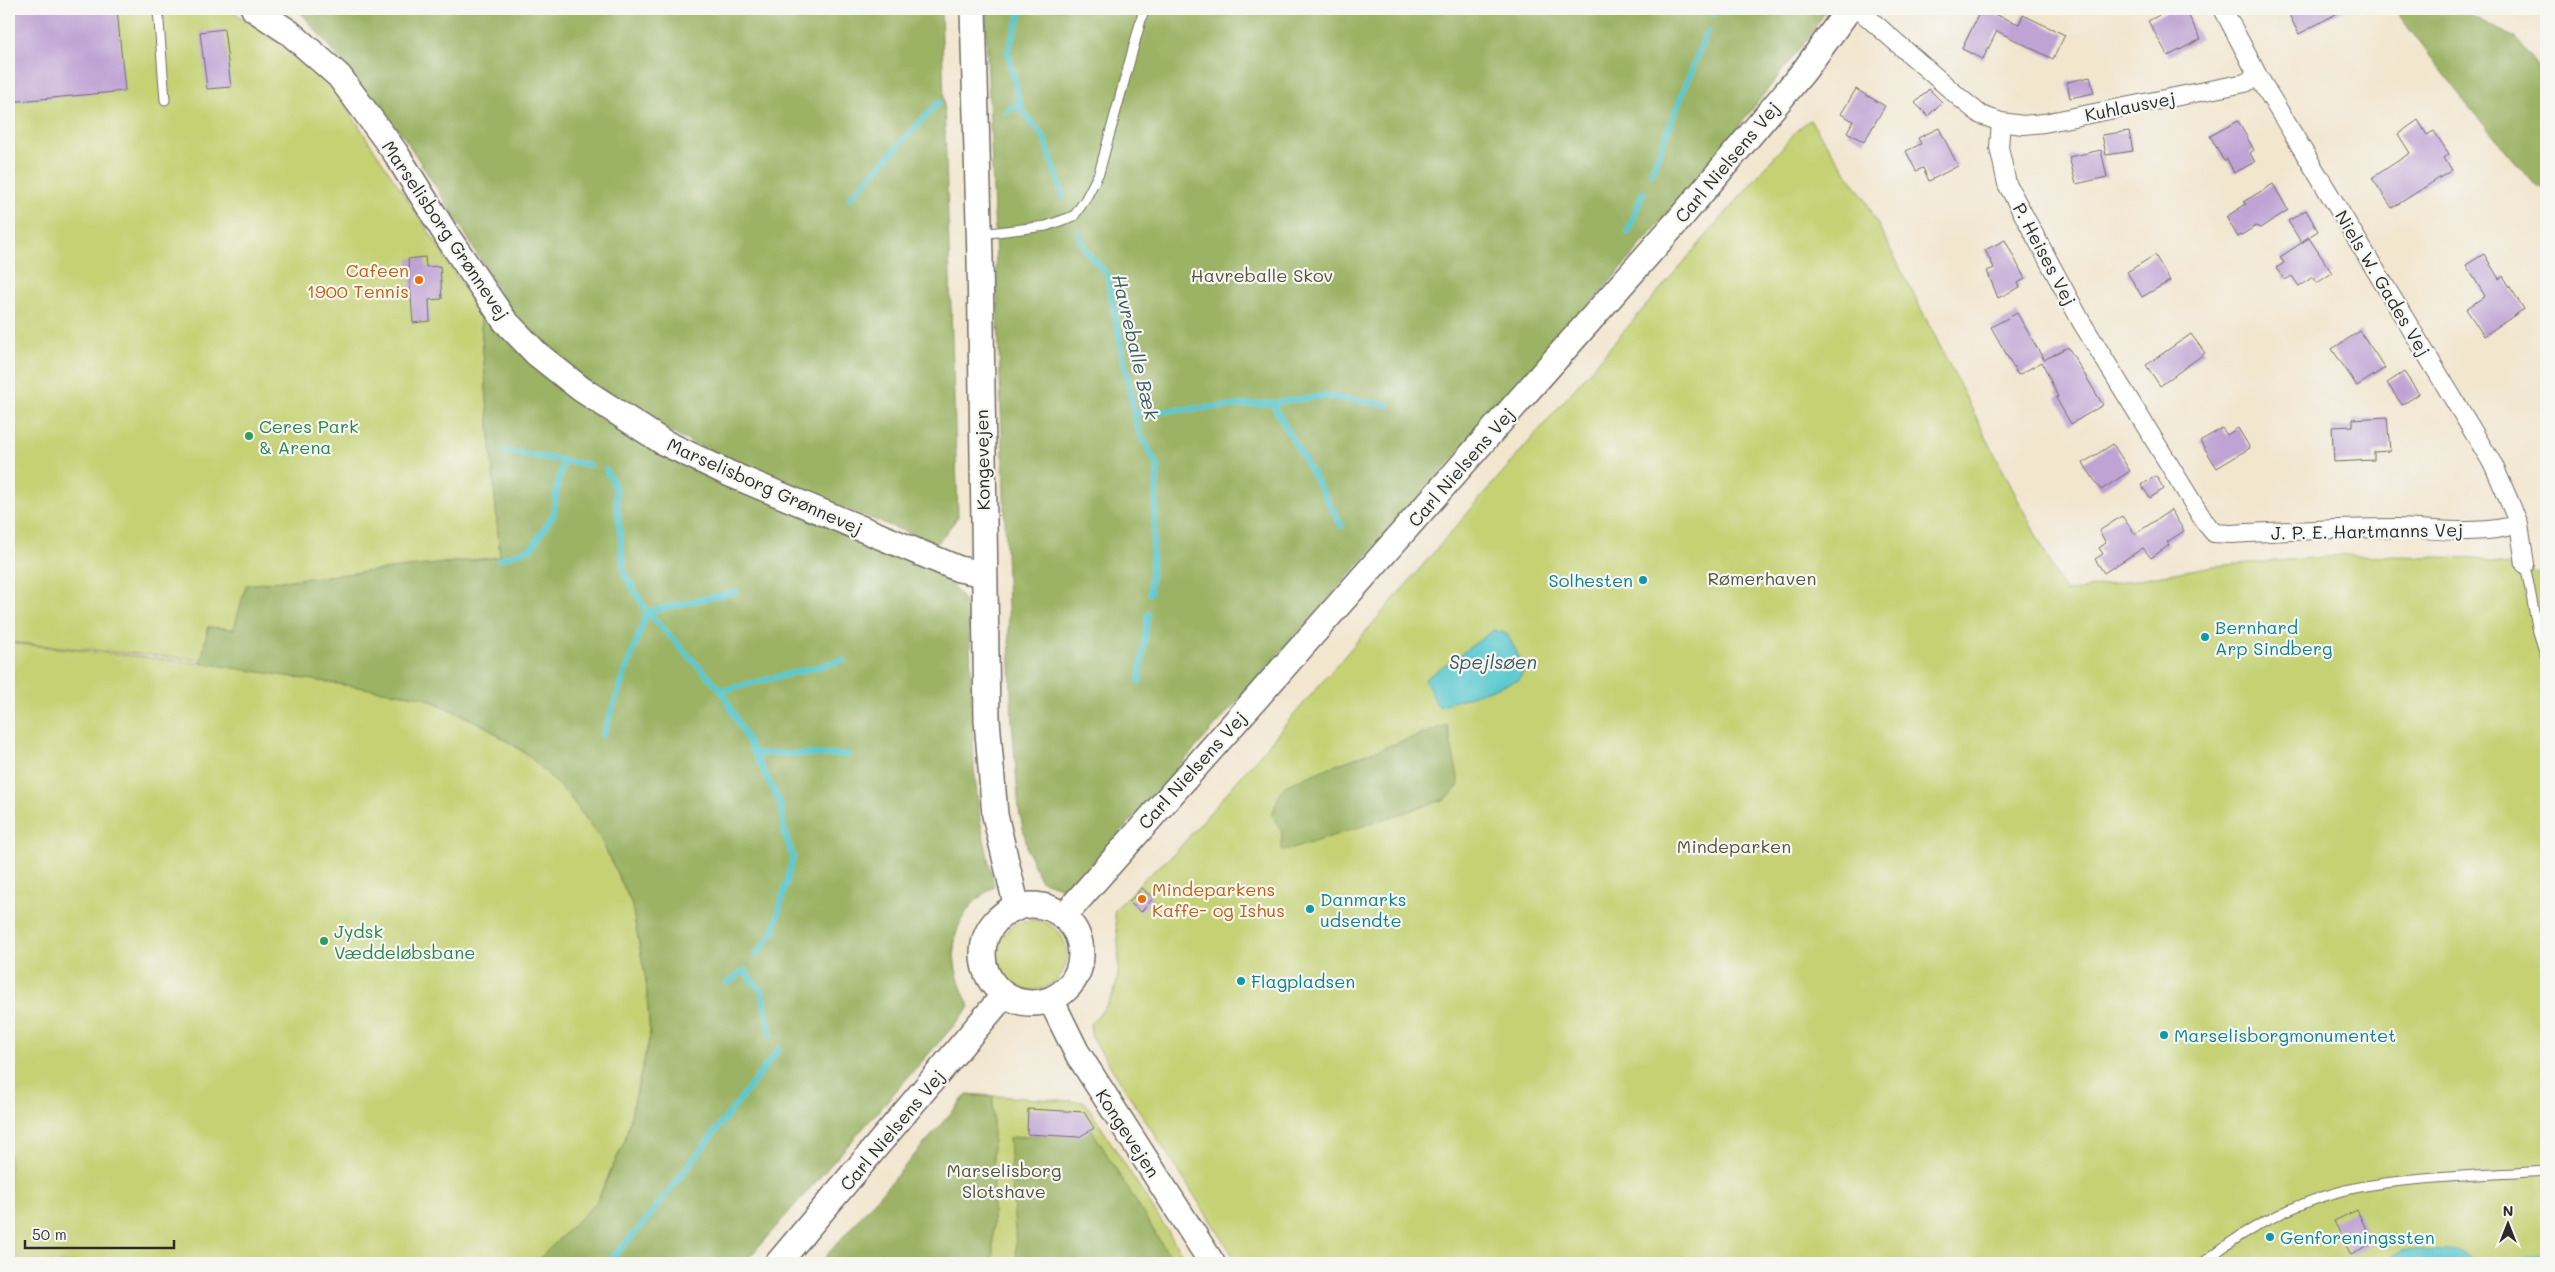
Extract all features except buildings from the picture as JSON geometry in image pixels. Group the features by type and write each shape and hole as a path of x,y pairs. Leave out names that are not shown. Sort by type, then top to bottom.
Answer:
{"street":[{"name":"Marselisborg Grønnevej","path":"254,9 290,32 339,76 395,152 449,239 505,321 538,354 581,389 663,442 730,474 959,569 984,574"},
{"name":"Kongevejen","path":"973,9 979,234 984,574 990,766 995,815 1017,908"},
{"name":"Carl Nielsens Vej","path":"1064,917 1682,216 1804,71 1849,9"},
{"path":"1858,9 1981,115 2001,122"},
{"name":"Niels W. Gades Vej","path":"2223,9 2258,76 2494,466 2519,524 2525,564"},
{"name":"Kuhlausvej","path":"2001,122 2023,125 2044,123 2245,83 2258,76"},
{"name":"P. Heises Vej","path":"2001,122 1999,147 2007,184 2082,323 2204,521 2214,533"},
{"name":"J. P. E. Hartmanns Vej","path":"2214,533 2396,528 2480,530 2503,529 2519,524"},
{"path":"1042,906 1064,917 1075,930 1079,941 1081,959 1078,972 1071,984 1051,1000 1036,1003 1021,1002 1004,995 987,974 984,960 984,947 988,934 995,922 1017,908 1042,906"},
{"name":"Carl Nielsens Vej","path":"778,1263 1004,995"},
{"name":"Kongevejen","path":"1051,1000 1076,1051 1212,1263"}],"lane":[{"path":"158,9 165,100"},
{"path":"979,234 1046,226 1074,216 1080,208 1099,173 1144,9"},
{"path":"2525,564 2538,632 2546,657"},
{"path":"2203,1263 2227,1243 2245,1233 2298,1207 2335,1194 2377,1184 2546,1171"}],"green space":[{"name":"Ceres Park & Arena","path":"9,9 228,9 261,29 335,90 436,243 480,314 500,557 247,585 234,629 208,627 211,661 9,642"},
{"path":"298,9 941,9 958,517 937,544 817,497 679,437 573,373 506,305 462,228 404,137"},
{"name":"Havreballe Skov","path":"985,9 1827,9 1808,38 1717,154 1599,295 1069,890 1040,880 1028,851 1019,810 1012,721"},
{"path":"2394,9 2462,9 2464,12 2517,39 2546,79 2546,191 2537,187 2468,106"},
{"name":"Mindeparken","path":"1810,120 1865,199 2065,592 2214,566 2348,555 2478,558 2546,576 2546,1263 1238,1263 1092,1038 1090,1024 1110,999 1117,980 1119,950 1114,911 1142,881 1175,853 1799,128"},
{"path":"480,314 518,351 576,400 642,443 922,564 937,573 956,589 969,611 974,768 980,820 994,887 978,899 967,912 959,926 955,941 954,956 957,973 970,1007 744,1263 535,1263 597,1201 625,1140 650,1036 646,980 631,902 600,838 570,797 528,755 483,725 423,697 201,663 208,627 234,629 246,585 500,557"},
{"name":"Jydsk Væddeløbsbane","path":"9,643 221,665 423,697 483,725 528,755 570,797 600,838 631,902 646,980 650,1036 625,1140 597,1201 535,1263 9,1263"},
{"path":"1447,725 1459,782 1458,787 1446,799 1289,850 1282,850 1282,832 1272,815 1279,795 1285,786 1330,767"},
{"path":"1032,920 1045,923 1057,930 1064,942 1067,955 1064,968 1057,980 1045,987 1032,990 1019,987 1007,980 1000,968 997,955 1000,942 1007,930 1019,923"},
{"name":"Marselisborg Slotshave","path":"967,1094 1085,1102 1188,1263 824,1263"},
{"path":"967,1095 993,1097 993,1263 895,1263 881,1252 870,1263 820,1263"},
{"path":"1081,1112 1173,1263 1017,1263 1009,1138 1069,1131"}],"water":[{"name":"Spejlsøen","path":"1494,630 1507,634 1525,668 1519,680 1438,707 1425,679"},
{"path":"2401,1251 2456,1251 2474,1263 2387,1263 2388,1259"}],"waterway":[{"path":"1022,9 1008,51 1021,110 1044,137 1063,196"},
{"path":"1714,14 1716,9"},
{"path":"1651,173 1707,32"},
{"path":"850,198 939,102"},
{"path":"1006,112 1020,102"},
{"path":"1628,232 1643,192"},
{"name":"Havreballe Bæk","path":"1078,232 1085,250 1107,274 1137,427 1158,467 1150,593"},
{"path":"1272,403 1324,396 1388,405"},
{"path":"1135,413 1272,403 1342,526"},
{"path":"504,451 590,465"},
{"path":"499,560 532,548 554,514 557,486 564,461"},
{"path":"606,470 615,486 624,573 647,612 722,691 781,805 785,834 793,857 773,933 756,955"},
{"path":"603,735 647,612 736,592"},
{"name":"Havreballe Bæk","path":"1139,682 1148,614"},
{"path":"722,691 844,660"},
{"path":"754,753 848,755"},
{"path":"727,983 746,970"},
{"path":"745,972 762,992 771,1036"},
{"path":"608,1263 645,1222 779,1049"},
{"path":"2520,1263 2523,1260 2546,1258"}],"place":[{"name":"Cafeen 1900 Tennis","path":"419,280"},
{"name":"Ceres Park & Arena","path":"249,436"},
{"name":"Solhesten","path":"1643,580"},
{"name":"Bernhard Arp Sindberg","path":"2205,637"},
{"name":"Mindeparkens Kaffe- og Ishus","path":"1142,899"},
{"name":"Danmarks udsendte","path":"1310,909"},
{"name":"Jydsk Væddeløbsbane","path":"324,941"},
{"name":"Flagpladsen","path":"1241,981"},
{"name":"Marselisborgmonumentet","path":"2164,1035"},
{"name":"Genforeningssten","path":"2270,1237"}],"park label":[{"name":"Rømerhaven","path":"1762,578"}]}
